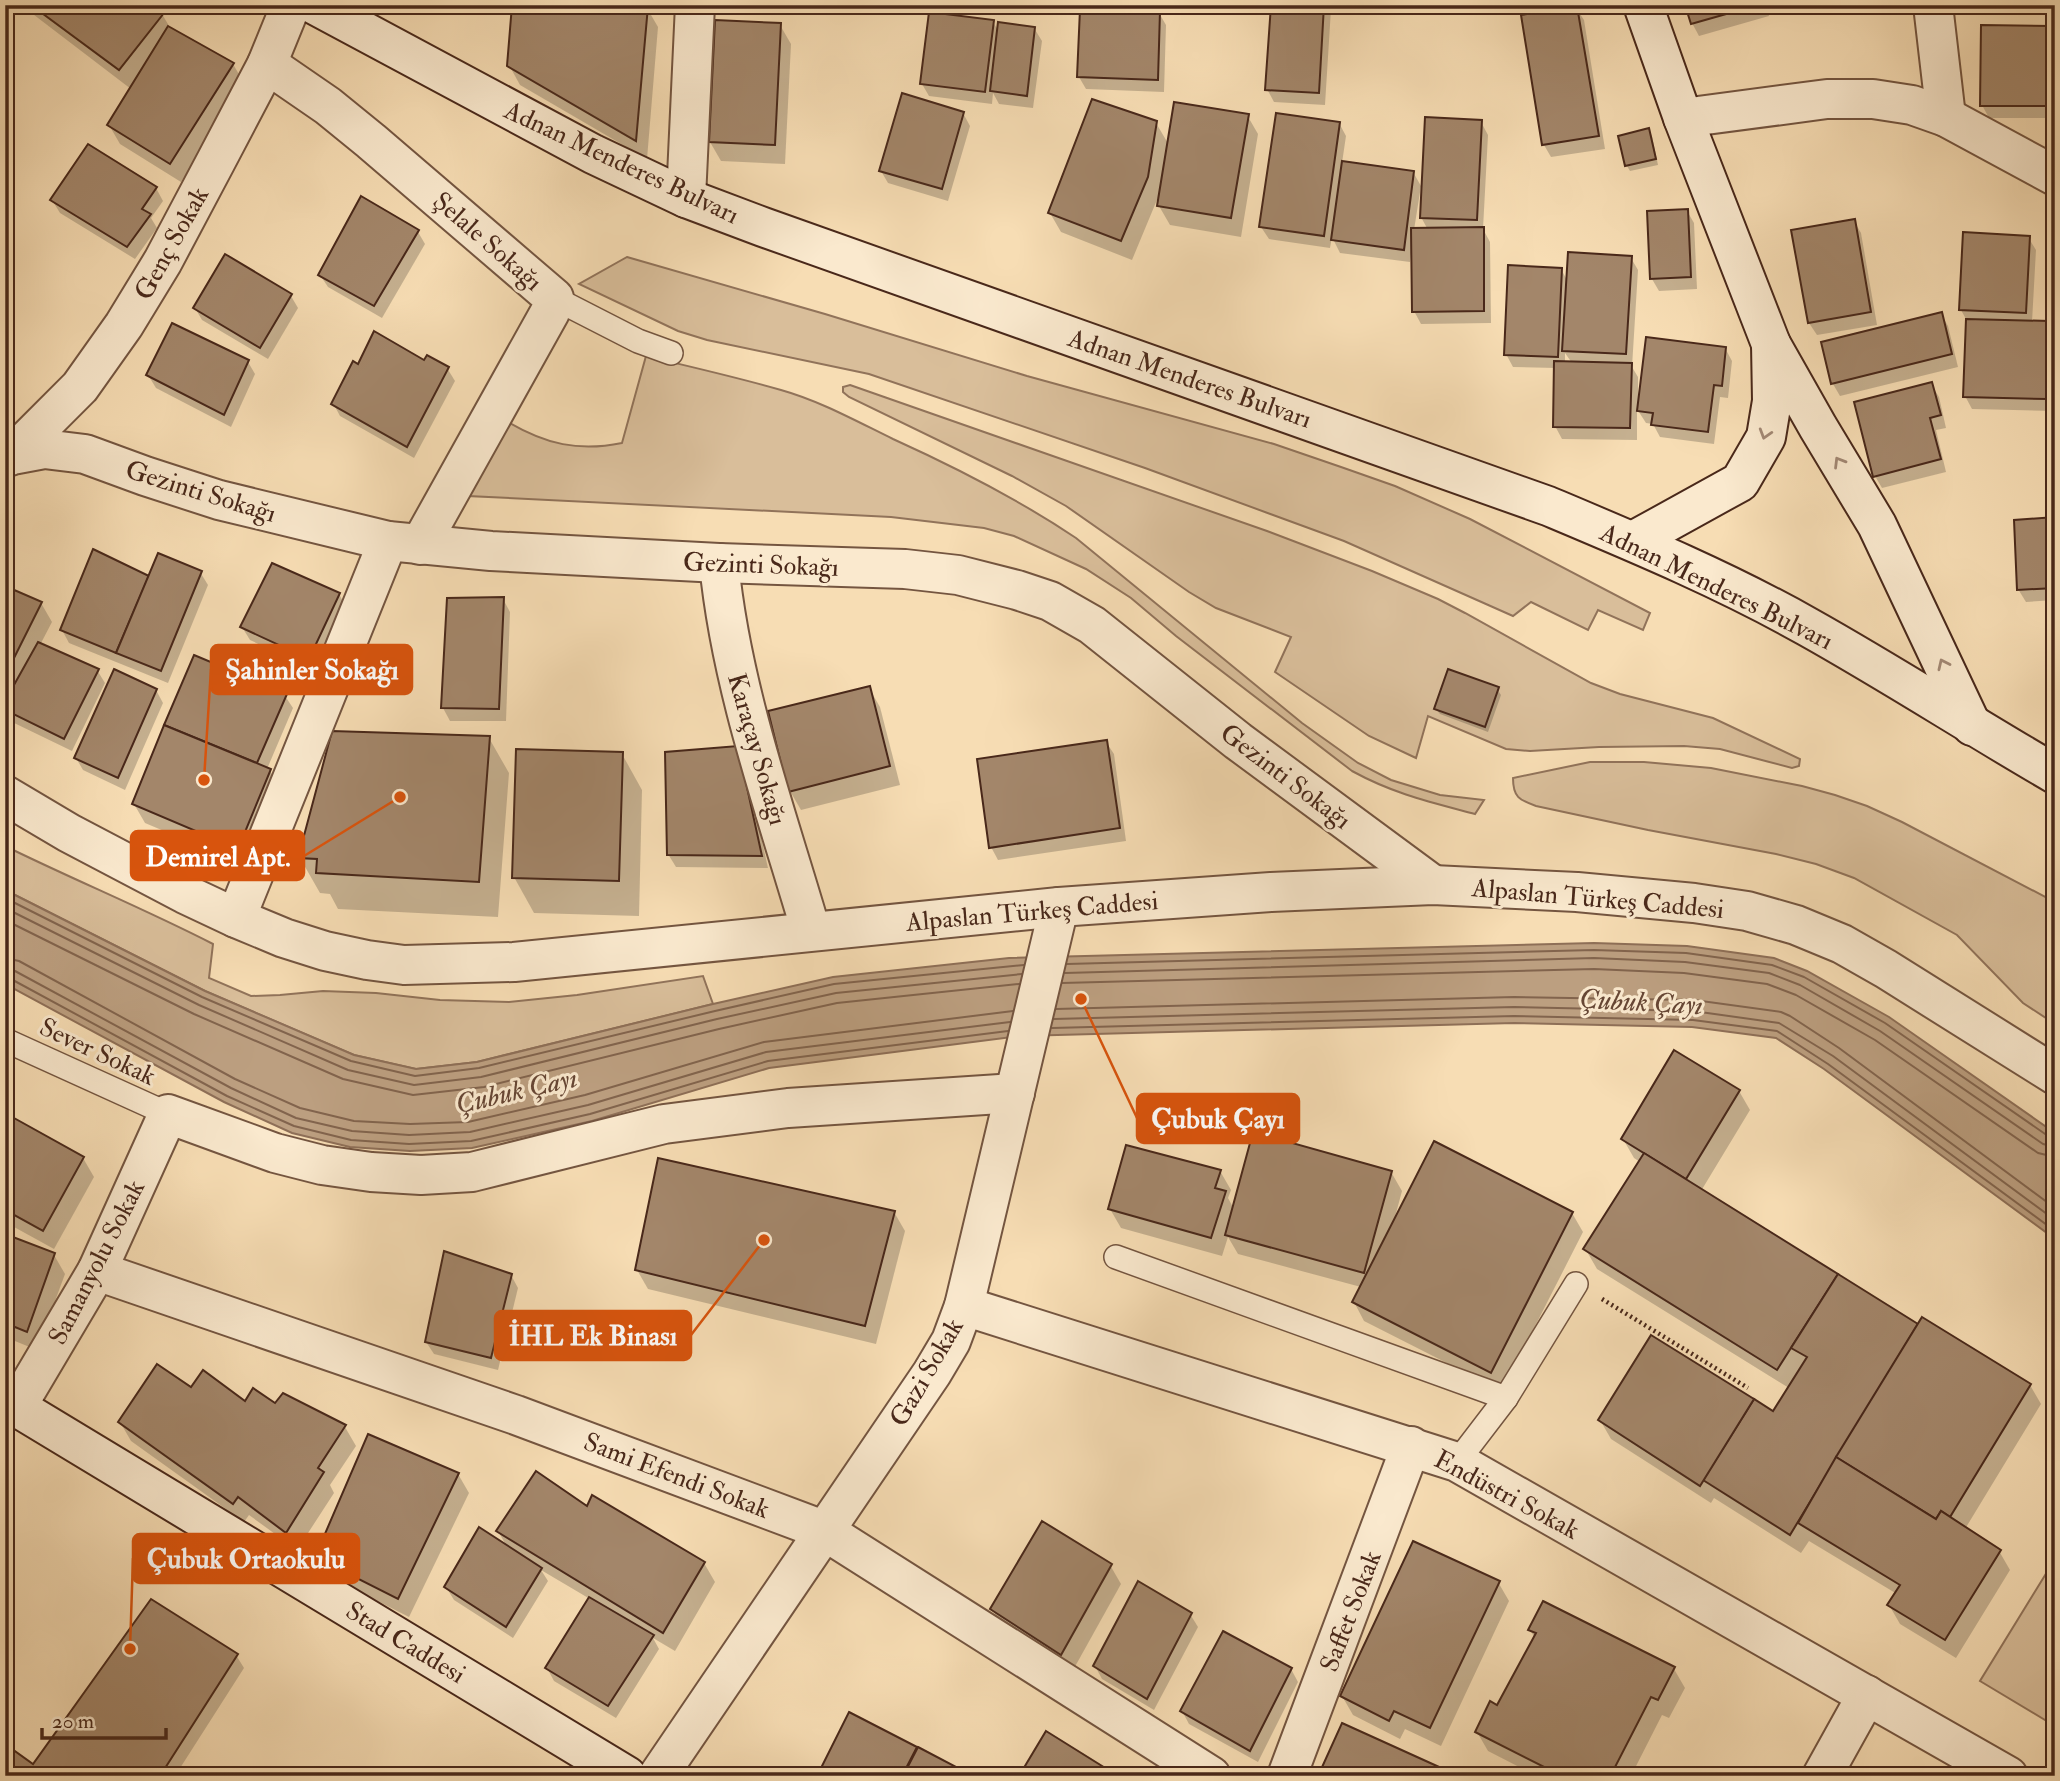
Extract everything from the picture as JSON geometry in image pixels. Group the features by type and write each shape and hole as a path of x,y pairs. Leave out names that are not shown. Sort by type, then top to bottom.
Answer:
{"street":[{"name":"Genç Sokak","path":"8,457 80,387 124,325 163,261 267,64 291,5"},
{"name":"Adnan Menderes Bulvarı","path":"315,5 593,154 686,198 1548,506 1633,541 1808,626 2055,774"},
{"path":"686,198 695,5"},
{"path":"1643,5 1683,118 1771,344 1877,525 1972,726"},
{"path":"1933,5 1946,117"},
{"name":"Şelale Sokağı","path":"236,918 404,543 551,312 554,298 371,141 328,106 267,64"},
{"path":"1683,118 1827,99 1873,99 1912,105 1946,117 2055,176"},
{"path":"1633,541 1740,482 1766,438 1772,401 1771,344"},
{"name":"Gezinti Sokağı","path":"8,457 44,449 85,454 219,500 404,543 491,551 719,563 905,569 958,575 1017,590 1051,601 1092,625 1238,741 1433,886"},
{"name":"Karaçay Sokağı","path":"719,563 732,657 811,931"},
{"name":"Alpaslan Türkeş Caddesi","path":"5,795 69,833 236,918 325,951 404,965 514,962 1059,907 1271,892 1433,886 1577,892 1694,903 1746,911 1796,925 1842,944 2055,1075"},
{"name":"Gazi Sokak","path":"658,1776 932,1373 951,1340 964,1306 1059,907"},
{"path":"168,1114 275,1153 322,1165 421,1175 472,1172 664,1124 788,1108 1015,1093"},
{"name":"Samanyolu Sokak","path":"11,1403 97,1271 168,1114"},
{"name":"Sami Efendi Sokak","path":"97,1271 516,1415 824,1530 1211,1776"},
{"name":"Endüstri Sokak","path":"964,1306 1457,1462 2008,1776"},
{"name":"Stad Caddesi","path":"11,1403 626,1776"},
{"name":"Saffet Sokak","path":"1287,1776 1411,1446"},
{"path":"1822,1776 1867,1695"}],"lane":[{"path":"554,298 638,341 671,353"},
{"name":"Sever Sokak","path":"5,1040 168,1114"},
{"path":"1116,1257 1506,1398"},
{"path":"1457,1462 1506,1398 1576,1284"}],"path":[{"path":"1576,1284 1748,1388"}],"shaded area":[{"path":"627,257 1027,376 1274,444 1341,467 1395,486 1470,519 1650,613 1643,630 1598,610 1588,630 1531,602 1513,616 1344,541 1145,468 869,374 707,340 678,331 579,284"},
{"path":"646,356 764,385 810,400 987,485 1076,538 1302,723 1358,763 1391,780 1440,795 1484,800 1475,814 1398,792 1352,771 1176,636 1131,598 1086,569 1014,536 984,528 891,517 468,496 508,422 536,436 563,444 591,447 622,443"},
{"path":"850,385 1267,531 1372,571 1438,599 1591,683 1620,694 1713,718 1800,759 1799,766 1792,768 1720,749 1684,746 1530,751 1506,749 1428,716 1416,758 1369,736 1275,672 1291,637 1216,608 1066,506 1012,476 849,397 843,392 843,387"},
{"path":"1590,762 1644,762 1711,768 1835,795 1902,822 2055,902 2055,1024 2023,1003 1957,935 1854,878 1816,864 1776,854 1536,806 1521,800 1514,790 1513,778"},
{"path":"5,846 213,944 209,978 251,996 323,991 509,1002 703,976 713,1004 477,1062 416,1069 354,1055 205,991 5,890"},
{"path":"2055,1559 2055,1726 1980,1681"}],"water":[{"path":"5,890 205,991 354,1055 416,1069 477,1062 833,977 1009,958 1594,943 1687,946 1774,958 1807,971 1889,1017 2055,1133 2055,1239 1824,1069 1776,1038 1692,1027 1514,1023 1020,1036 769,1068 592,1121 472,1148 410,1151 350,1147 292,1133 224,1102 5,984"}],"building":[{"path":"31,5 153,5 164,13 119,70"},
{"path":"512,5 648,6 636,141 507,66"},
{"path":"1271,5 1324,5 1319,93 1265,90"},
{"path":"1685,5 1758,5 1691,24"},
{"path":"1577,6 1599,136 1542,145 1521,15"},
{"path":"1080,9 1160,11 1158,80 1077,77"},
{"path":"929,12 994,20 985,92 920,84"},
{"path":"715,20 781,23 775,145 709,142"},
{"path":"998,22 1035,27 1027,96 990,91"},
{"path":"1981,25 2051,26 2050,106 1980,106"},
{"path":"168,26 234,63 170,164 107,125"},
{"path":"902,93 964,112 942,189 879,171"},
{"path":"1092,99 1157,121 1148,177 1121,241 1048,213"},
{"path":"1174,102 1249,114 1231,218 1157,206"},
{"path":"1276,113 1340,122 1324,236 1259,227"},
{"path":"1425,117 1482,120 1477,220 1420,218"},
{"path":"1649,128 1656,159 1625,166 1618,136"},
{"path":"88,144 157,187 142,209 151,214 127,247 50,200"},
{"path":"1342,161 1414,171 1404,250 1331,240"},
{"path":"361,196 419,230 374,306 318,275"},
{"path":"1688,209 1691,277 1650,279 1647,211"},
{"path":"1855,219 1871,312 1808,323 1791,230"},
{"path":"1484,227 1484,311 1412,312 1411,228"},
{"path":"1963,232 2030,236 2026,313 1959,310"},
{"path":"1568,252 1632,256 1626,354 1562,351"},
{"path":"225,254 292,294 260,348 193,308"},
{"path":"1508,265 1562,268 1558,357 1504,355"},
{"path":"1942,312 1952,354 1831,384 1821,342"},
{"path":"1966,319 2049,321 2047,399 1963,397"},
{"path":"172,323 249,360 224,415 146,375"},
{"path":"374,331 424,360 427,355 449,367 407,447 331,404 353,361 358,364"},
{"path":"1646,337 1726,347 1722,386 1714,385 1708,432 1651,425 1653,413 1637,411"},
{"path":"1554,361 1632,363 1630,428 1553,427"},
{"path":"1932,382 1941,415 1930,418 1941,459 1873,477 1854,402"},
{"path":"2055,517 2055,588 2017,590 2014,520"},
{"path":"93,549 149,576 116,653 60,630"},
{"path":"158,553 202,571 161,671 116,653"},
{"path":"272,563 340,593 309,659 240,627"},
{"path":"5,586 42,602 5,676"},
{"path":"504,597 499,709 441,708 447,598"},
{"path":"38,642 99,669 64,739 5,710 5,701"},
{"path":"194,655 287,694 257,763 164,725"},
{"path":"114,669 157,689 118,778 74,758"},
{"path":"1448,669 1499,687 1485,727 1434,709"},
{"path":"870,686 890,766 788,792 768,711"},
{"path":"164,725 271,769 238,849 132,804"},
{"path":"332,731 490,736 479,882 316,873 317,859 298,858"},
{"path":"1107,740 1120,828 989,848 977,759"},
{"path":"738,746 762,856 667,855 665,752"},
{"path":"516,749 623,752 619,881 512,878"},
{"path":"1674,1050 1740,1090 1686,1179 1621,1139"},
{"path":"5,1113 84,1157 43,1231 5,1210"},
{"path":"1253,1132 1392,1171 1364,1273 1225,1235"},
{"path":"1434,1141 1573,1212 1491,1373 1352,1302"},
{"path":"1126,1145 1221,1170 1215,1188 1226,1191 1211,1238 1108,1209"},
{"path":"1644,1153 1838,1274 1777,1370 1583,1249"},
{"path":"658,1158 895,1211 865,1326 635,1270"},
{"path":"5,1234 55,1253 27,1332 5,1323"},
{"path":"444,1251 512,1274 491,1358 425,1342"},
{"path":"1838,1274 1918,1324 1790,1535 1703,1480 1754,1399 1773,1411 1807,1357 1791,1348"},
{"path":"1922,1317 2031,1384 1950,1517 1941,1511 1936,1519 1836,1457"},
{"path":"1651,1335 1754,1399 1700,1486 1598,1420"},
{"path":"157,1364 191,1387 203,1370 245,1401 253,1388 275,1403 283,1393 346,1425 318,1468 324,1472 286,1533 238,1497 233,1504 118,1422"},
{"path":"368,1434 459,1473 398,1599 315,1557"},
{"path":"1836,1457 1936,1519 1941,1511 2001,1550 1945,1640 1887,1605 1900,1585 1798,1523"},
{"path":"536,1471 587,1506 592,1495 705,1562 663,1633 496,1531"},
{"path":"1042,1521 1112,1564 1061,1655 990,1609"},
{"path":"479,1527 542,1568 506,1627 444,1587"},
{"path":"1413,1541 1500,1581 1430,1728 1394,1711 1389,1721 1340,1696"},
{"path":"1138,1581 1192,1613 1147,1699 1093,1666"},
{"path":"589,1597 654,1635 608,1706 545,1668"},
{"path":"151,1599 238,1654 160,1776 5,1776 5,1744 33,1764"},
{"path":"1543,1601 1675,1667 1658,1700 1651,1697 1615,1767 1622,1771 1620,1776 1562,1776 1475,1732 1490,1701 1497,1705 1536,1633 1528,1630"},
{"path":"1223,1631 1292,1668 1250,1751 1180,1711"},
{"path":"849,1712 917,1747 902,1776 817,1776"},
{"path":"1342,1723 1459,1776 1318,1776"},
{"path":"1046,1731 1118,1776 1019,1776"},
{"path":"918,1747 962,1770 958,1776 903,1776"}],"place":[{"name":"Şahinler Sokağı","path":"204,780"},
{"name":"Demirel Apt.","path":"400,797"},
{"name":"Çubuk Çayı","path":"1081,999"},
{"name":"İHL Ek Binası","path":"764,1240"},
{"name":"Çubuk Ortaokulu","path":"130,1649"}]}
